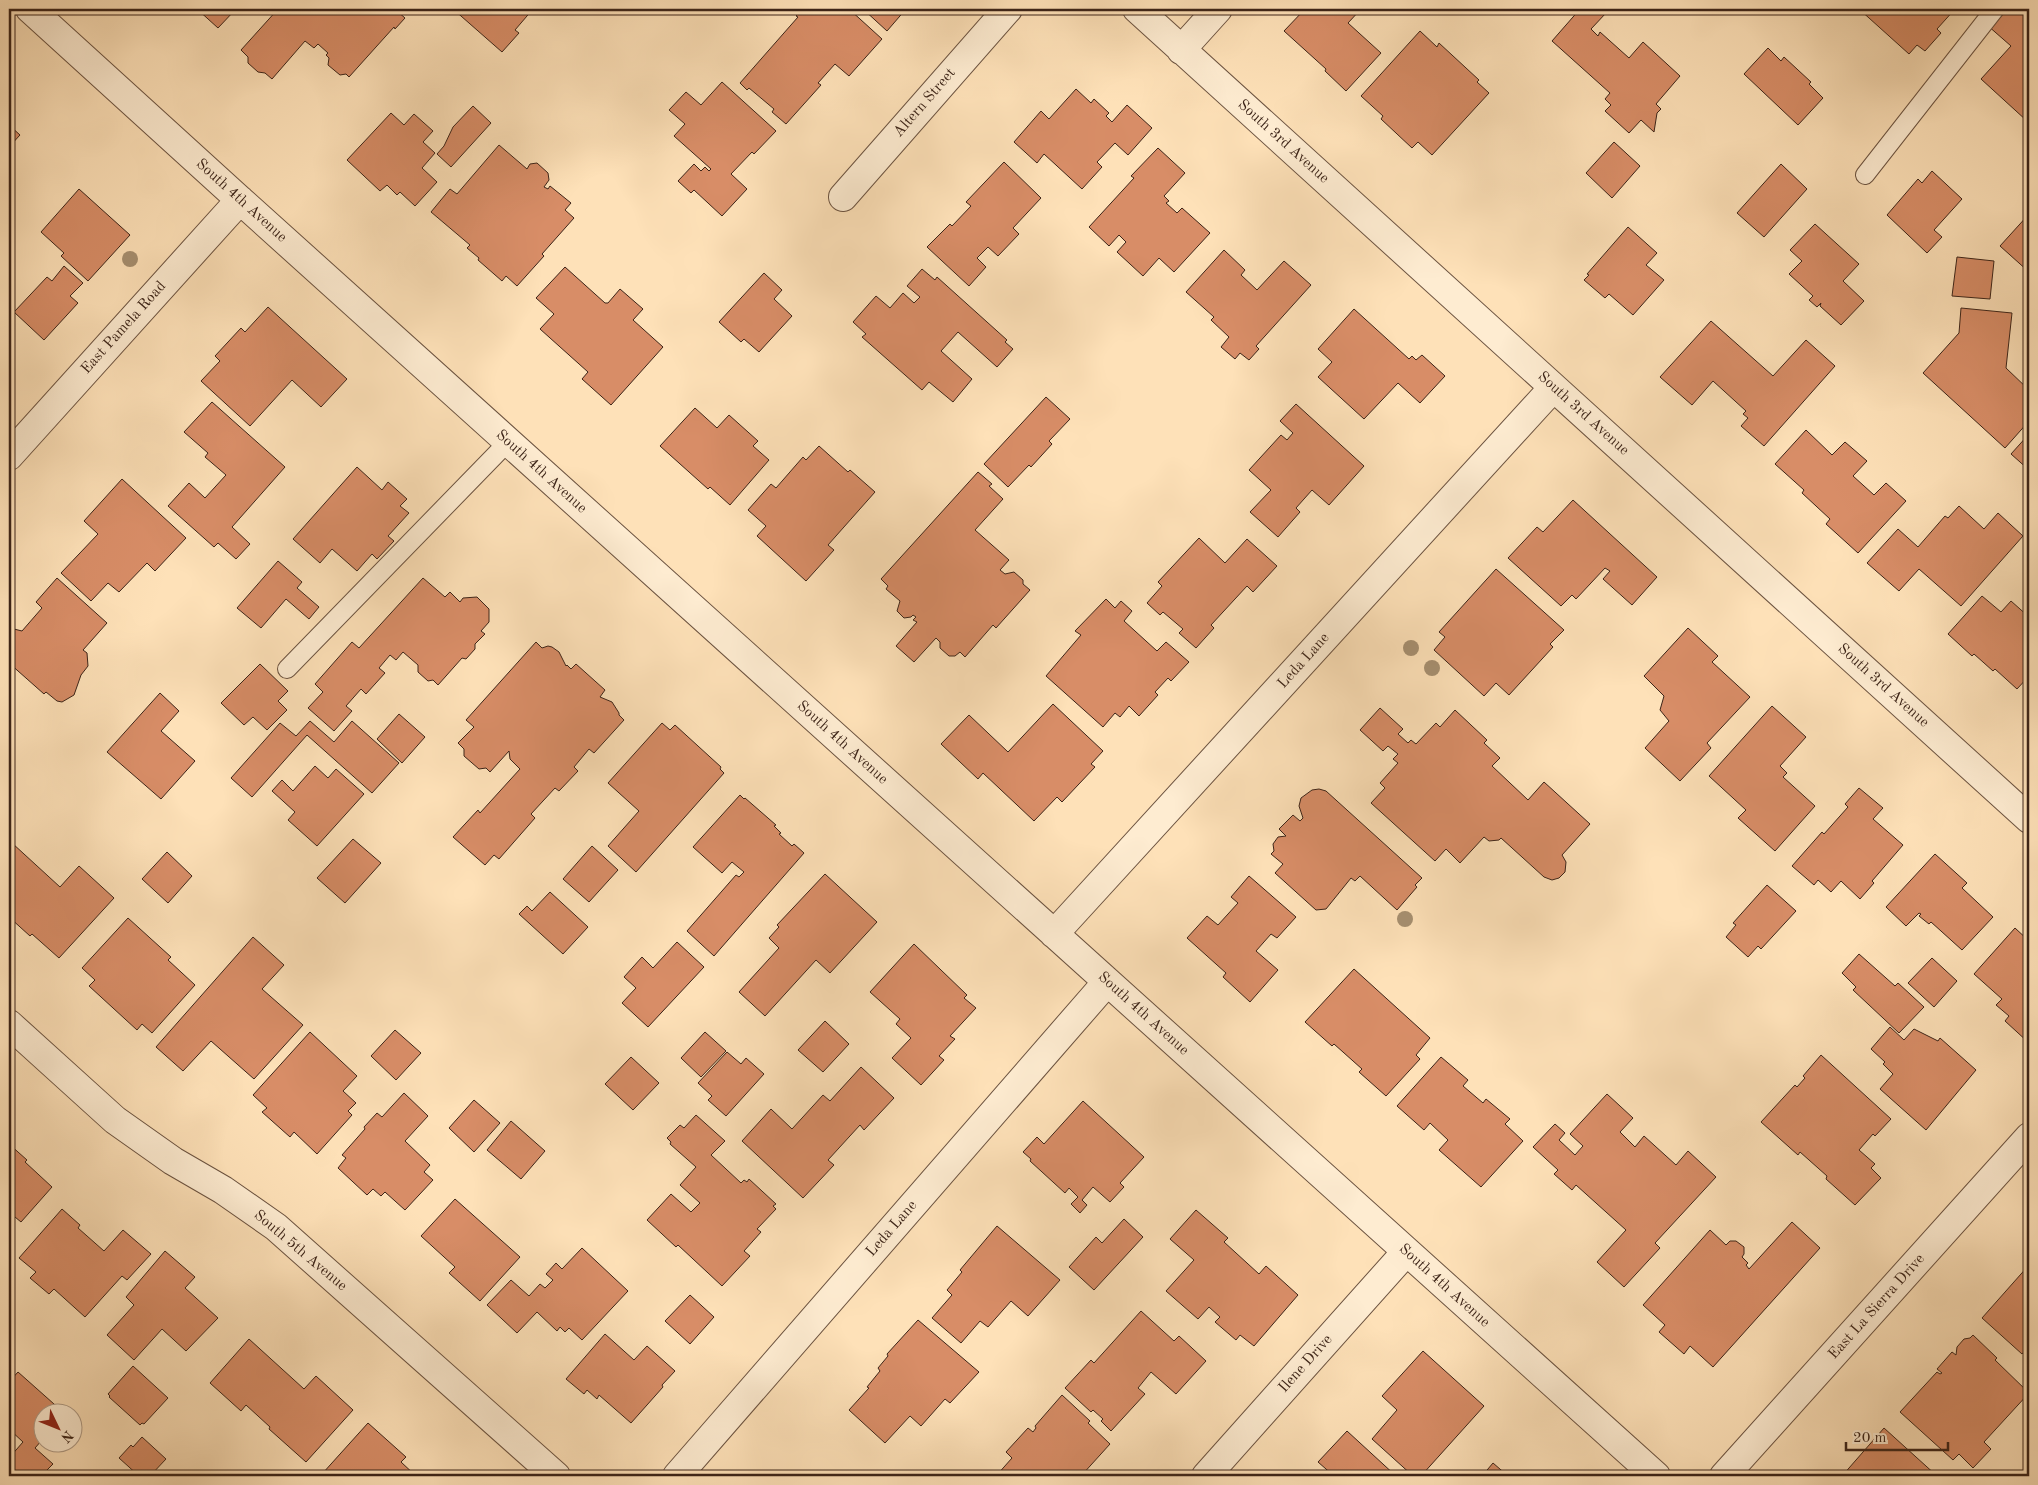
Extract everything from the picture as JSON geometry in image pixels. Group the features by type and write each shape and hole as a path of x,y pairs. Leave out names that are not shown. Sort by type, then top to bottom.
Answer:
{"street":[{"name":"South 4th Avenue","path":"30,9 1656,1476"},
{"name":"Altern Street","path":"843,197 1008,9"},
{"name":"South 3rd Avenue","path":"1137,9 2029,819"},
{"path":"1182,50 1218,9"},
{"name":"East Pamela Road","path":"9,456 240,200"},
{"name":"Leda Lane","path":"1054,934 1553,388"},
{"name":"Leda Lane","path":"677,1476 1107,982"},
{"name":"South 5th Avenue","path":"9,1024 115,1120 173,1161 224,1190 276,1227 556,1476"},
{"name":"East La Sierra Drive","path":"1724,1476 2029,1137"},
{"name":"Ilene Drive","path":"1206,1476 1406,1252"}],"lane":[{"path":"1865,175 1995,9"},
{"path":"287,668 508,442"}],"building":[{"path":"197,9 233,9 235,10 218,28"},
{"path":"278,9 399,9 397,11 405,18 395,29 394,27 349,77 346,74 340,75 328,65 329,58 326,55 328,53 318,44 314,48 305,41 272,79 265,73 258,72 248,63 248,57 241,50"},
{"path":"453,9 533,9 515,30 519,33 502,52"},
{"path":"802,9 849,9 882,39 849,76 835,64 818,83 821,85 786,124 772,112 774,109 740,83 798,17 796,16"},
{"path":"863,9 906,9 887,31"},
{"path":"1305,9 1361,9 1348,23 1381,53 1346,91 1325,71 1326,69 1284,31"},
{"path":"1580,9 1602,9 1606,13 1591,29 1598,36 1600,32 1629,58 1643,42 1680,76 1656,104 1661,109 1657,113 1654,132 1641,120 1629,133 1605,111 1611,105 1605,99 1610,93 1552,41"},
{"path":"1859,9 1955,9 1937,29 1941,33 1925,51 1917,45 1909,54"},
{"path":"2002,9 2029,9 2029,118 2027,121 1981,79 2011,46 1987,25"},
{"path":"1420,31 1437,47 1439,43 1479,80 1477,82 1489,93 1432,155 1418,142 1412,148 1381,119 1383,116 1361,96"},
{"path":"1768,48 1781,61 1784,57 1811,82 1809,84 1823,98 1798,125 1744,74"},
{"path":"722,82 776,131 731,174 747,189 722,216 694,190 691,193 678,181 694,164 701,171 705,167 709,171 711,169 674,136 685,124 669,110 686,92 701,105"},
{"path":"1076,89 1091,103 1094,99 1109,113 1106,116 1112,122 1127,105 1152,128 1128,155 1115,143 1097,162 1102,167 1082,189 1044,154 1037,163 1014,142 1041,111 1049,119"},
{"path":"473,106 491,123 451,167 437,154 444,146 453,127"},
{"path":"391,113 404,125 414,114 433,131 423,142 435,153 422,168 437,182 415,206 400,192 397,195 387,185 380,191 347,160"},
{"path":"9,125 20,135 9,147"},
{"path":"1614,142 1640,166 1612,198 1586,173"},
{"path":"499,145 527,169 530,164 537,163 548,173 549,180 544,187 548,189 550,186 571,203 565,210 574,218 517,286 506,276 502,281 467,248 470,245 431,212 450,189 457,194"},
{"path":"1158,148 1185,173 1164,196 1169,201 1166,203 1177,213 1182,208 1210,233 1174,272 1159,258 1143,276 1117,252 1126,242 1119,235 1109,246 1089,227 1134,178 1131,176"},
{"path":"1004,162 1041,198 1013,228 1019,234 998,256 988,247 977,258 986,267 969,286 927,247 950,224 952,226 971,206 966,202"},
{"path":"1781,164 1807,189 1764,237 1737,213"},
{"path":"1932,171 1962,199 1934,230 1942,237 1927,253 1887,215 1918,179 1922,183"},
{"path":"79,189 130,235 88,281 61,256 64,253 41,232"},
{"path":"2029,214 2029,272 2000,246"},
{"path":"1815,224 1859,264 1843,281 1864,301 1841,325 1820,306 1821,303 1817,307 1809,300 1813,296 1789,274 1802,261 1790,250"},
{"path":"1628,227 1657,253 1646,265 1664,280 1633,315 1609,294 1605,298 1584,280 1589,275 1587,274"},
{"path":"1224,250 1245,270 1241,275 1257,290 1284,261 1311,285 1256,346 1259,349 1249,360 1240,353 1235,359 1221,347 1229,337 1211,320 1214,317 1186,292"},
{"path":"1957,257 1994,261 1990,299 1952,296"},
{"path":"64,266 83,283 70,296 78,303 44,340 14,312 47,277 52,281"},
{"path":"565,267 605,303 608,303 620,289 643,309 633,320 663,347 611,405 582,379 588,372 540,329 554,314 536,298"},
{"path":"922,269 935,280 937,277 1007,340 1005,342 1013,349 997,367 958,332 941,351 972,379 953,402 929,382 922,390 862,337 866,334 853,322 876,296 890,308 903,293 914,303 920,297 907,286"},
{"path":"764,273 782,290 774,299 792,316 759,352 744,339 741,342 719,322"},
{"path":"268,307 347,379 321,407 292,380 250,426 201,381 220,361 215,356 241,328 245,332"},
{"path":"1961,308 2012,313 2006,368 2029,390 2029,421 2005,448 1923,373 1959,333"},
{"path":"1354,309 1409,359 1412,356 1416,360 1422,355 1445,376 1420,403 1398,383 1364,419 1318,377 1332,362 1318,349"},
{"path":"1711,321 1773,376 1806,340 1835,366 1764,446 1741,426 1748,418 1743,414 1746,411 1713,381 1692,405 1660,377"},
{"path":"1046,397 1070,419 1049,441 1052,444 1031,467 1029,465 1008,487 984,464"},
{"path":"212,402 285,467 232,527 250,544 236,559 218,543 214,547 168,506 189,483 205,498 226,475 205,457 208,453 184,432"},
{"path":"1296,404 1364,466 1329,505 1312,490 1296,508 1300,512 1278,537 1250,512 1271,490 1249,470 1281,435 1287,440 1293,433 1280,421"},
{"path":"695,408 717,428 729,415 758,441 753,446 769,460 730,505 710,487 708,489 660,446"},
{"path":"1806,430 1832,455 1845,442 1867,461 1853,476 1874,495 1886,483 1906,501 1858,553 1826,524 1830,519 1802,493 1804,490 1775,464"},
{"path":"2029,434 2029,470 2011,454"},
{"path":"819,446 848,472 850,470 875,492 828,545 834,550 806,581 757,536 766,526 748,510 771,484 776,488 803,457 806,460"},
{"path":"357,467 382,490 388,482 407,499 400,506 409,513 388,536 394,541 377,559 372,554 357,571 332,549 320,563 293,539"},
{"path":"978,472 992,484 989,486 1003,499 975,530 1009,560 1000,570 1005,574 1014,572 1030,590 996,628 993,625 965,657 960,652 955,656 949,656 940,648 940,642 936,638 914,662 896,646 917,622 913,620 916,617 913,615 904,618 897,611 900,601 886,589 888,586 881,579"},
{"path":"122,479 186,538 155,571 147,563 119,592 108,583 91,601 61,573 98,534 84,521"},
{"path":"1573,500 1657,577 1632,605 1603,579 1610,571 1605,568 1576,599 1572,595 1561,606 1508,558 1537,527 1543,532"},
{"path":"1959,506 1984,529 1998,513 2023,536 1961,606 1919,569 1899,591 1867,563 1898,529 1918,547 1945,516 1948,518"},
{"path":"1199,538 1225,563 1247,539 1277,566 1253,592 1247,586 1211,625 1214,628 1196,648 1179,633 1183,629 1163,612 1160,615 1147,603 1162,586 1158,582"},
{"path":"278,561 302,582 297,588 319,607 309,619 286,599 261,628 237,608"},
{"path":"1496,569 1564,630 1550,644 1553,647 1509,695 1496,683 1484,696 1434,650 1445,637 1439,632"},
{"path":"57,578 107,623 83,650 87,653 88,666 81,675 74,695 62,702 57,701 46,692 44,694 9,663 9,625 10,628 22,631 42,608 36,602"},
{"path":"423,578 445,597 450,592 460,602 463,598 477,597 489,609 489,622 481,631 485,634 475,644 475,649 466,659 462,658 438,685 433,680 428,681 418,672 418,665 403,652 396,660 390,655 379,668 385,673 366,694 361,689 346,706 352,711 334,731 308,708 323,692 315,684 352,642 359,648"},
{"path":"1982,596 2001,612 2011,601 2029,617 2029,629 2025,634 2029,637 2029,676 2017,689 1995,669 1993,671 1974,654 1972,656 1948,634"},
{"path":"1106,599 1115,608 1121,601 1132,611 1124,621 1157,651 1166,642 1189,662 1171,681 1168,678 1155,692 1158,695 1139,716 1129,706 1120,717 1115,713 1103,727 1046,676 1081,635 1075,631"},
{"path":"1688,628 1718,656 1712,662 1750,697 1707,743 1711,748 1680,781 1645,748 1669,721 1660,710 1664,696 1644,676"},
{"path":"536,642 542,648 548,646 559,652 566,666 571,669 576,664 605,690 600,697 612,702 624,720 594,753 589,749 574,767 578,771 559,791 555,788 531,814 535,818 499,859 494,855 485,865 453,837 478,810 480,813 520,769 510,759 509,751 490,772 486,768 479,769 464,756 464,749 458,743 474,727 466,720"},
{"path":"260,664 288,691 278,701 287,710 267,730 253,717 244,725 221,703"},
{"path":"160,693 179,711 161,731 195,761 161,799 107,752"},
{"path":"1053,704 1103,751 1091,764 1095,767 1062,802 1057,797 1034,821 983,773 978,779 941,744 969,715 1008,752"},
{"path":"1772,706 1806,737 1780,766 1787,773 1783,777 1815,806 1775,851 1738,818 1746,810 1709,776"},
{"path":"1380,708 1403,729 1398,734 1408,743 1411,740 1416,744 1436,723 1440,727 1455,710 1487,740 1484,743 1500,758 1492,766 1528,800 1544,782 1590,824 1562,855 1566,862 1565,872 1559,878 1552,880 1544,877 1501,838 1489,841 1484,837 1460,863 1446,849 1435,861 1371,803 1385,788 1380,783 1398,763 1393,759 1398,754 1388,746 1383,751 1360,730"},
{"path":"399,714 425,737 402,763 377,739"},
{"path":"310,721 334,742 352,721 399,763 372,793 307,735 252,797 231,778 280,723 296,736"},
{"path":"662,723 670,730 675,725 721,767 720,769 724,773 636,872 608,846 639,811 608,783"},
{"path":"315,766 328,778 336,769 364,794 317,846 288,820 295,812 272,791 282,780 293,791"},
{"path":"1859,788 1883,808 1873,819 1903,845 1872,881 1874,883 1860,899 1841,881 1831,892 1818,880 1814,885 1792,866 1822,832 1824,834 1848,807 1845,804"},
{"path":"1312,790 1326,791 1422,878 1415,885 1417,887 1397,910 1360,876 1355,881 1351,878 1326,909 1316,910 1275,873 1283,864 1271,854 1274,851 1273,844 1278,837 1286,836 1279,829 1293,815 1300,821 1303,818 1299,806 1301,798"},
{"path":"740,795 776,825 774,826 781,833 779,834 792,846 794,844 804,853 714,956 687,931 736,875 739,877 744,872 732,862 722,873 693,847"},
{"path":"353,839 381,863 345,903 317,878"},
{"path":"12,843 60,887 79,866 114,898 59,958 9,917 9,846"},
{"path":"592,846 618,870 589,902 563,879"},
{"path":"167,852 192,876 168,903 142,879"},
{"path":"1935,854 1967,883 1962,888 1993,917 1962,950 1931,922 1929,924 1919,916 1921,914 1919,913 1906,926 1886,907"},
{"path":"825,874 877,922 830,973 816,960 765,1016 739,992 779,948 769,938 779,927 777,925"},
{"path":"1249,876 1296,917 1277,938 1271,934 1256,951 1278,970 1250,1002 1223,977 1226,973 1187,938 1207,916 1218,925 1238,903 1231,897"},
{"path":"1767,885 1796,911 1761,949 1758,946 1748,957 1726,937 1736,925 1733,923"},
{"path":"550,892 588,927 563,954 519,914 527,906 532,911"},
{"path":"128,918 171,957 168,960 195,985 152,1033 142,1024 137,1030 89,986 95,980 82,968"},
{"path":"2015,928 2029,941 2029,1043 2005,1021 2009,1016 1996,1005 2002,999 1974,974"},
{"path":"253,937 284,965 262,989 303,1025 254,1079 211,1041 183,1071 156,1047"},
{"path":"677,942 704,967 648,1027 622,1003 636,988 624,977 642,957 653,968"},
{"path":"914,944 967,995 964,998 976,1008 950,1036 955,1039 939,1056 944,1060 921,1085 892,1058 911,1038 896,1024 900,1019 870,992"},
{"path":"1859,954 1895,986 1898,983 1924,1007 1899,1033 1853,990 1856,987 1842,973"},
{"path":"1932,958 1957,981 1934,1007 1908,983"},
{"path":"1354,969 1430,1038 1416,1055 1420,1059 1386,1096 1359,1072 1362,1069 1305,1022"},
{"path":"825,1021 849,1044 823,1072 798,1050"},
{"path":"1890,1027 1904,1040 1914,1029 1938,1041 1940,1038 1976,1070 1926,1130 1880,1089 1893,1074 1883,1064 1885,1062 1871,1049"},
{"path":"395,1030 421,1053 396,1080 371,1056"},
{"path":"310,1032 357,1076 343,1091 356,1103 348,1111 352,1115 317,1154 294,1132 290,1137 262,1112 267,1108 253,1095"},
{"path":"705,1032 726,1051 701,1077 681,1058"},
{"path":"727,1052 741,1064 746,1058 764,1074 726,1116 708,1100 712,1096 698,1083"},
{"path":"1821,1055 1891,1119 1875,1136 1873,1134 1859,1150 1875,1164 1871,1168 1881,1178 1855,1205 1800,1152 1798,1155 1761,1122 1795,1085 1797,1087 1805,1078 1803,1076"},
{"path":"631,1057 659,1083 633,1110 605,1084"},
{"path":"1441,1057 1468,1080 1463,1086 1483,1103 1486,1099 1510,1119 1505,1124 1523,1141 1481,1187 1439,1150 1448,1140 1430,1123 1424,1130 1397,1106"},
{"path":"861,1067 894,1098 864,1130 860,1125 828,1160 834,1165 803,1198 742,1141 771,1109 792,1129 823,1095 830,1101"},
{"path":"404,1093 428,1116 405,1141 430,1165 424,1172 433,1180 405,1210 385,1192 381,1196 373,1189 367,1195 338,1168 346,1158 342,1155 365,1129 364,1127 377,1113 382,1117"},
{"path":"1607,1094 1633,1118 1620,1132 1635,1147 1644,1136 1676,1165 1688,1151 1716,1177 1655,1243 1660,1248 1624,1287 1597,1262 1626,1230 1576,1185 1572,1190 1554,1174 1558,1170 1533,1147 1555,1124 1565,1133 1559,1140 1575,1155 1583,1146 1570,1134"},
{"path":"474,1100 500,1123 474,1152 449,1128"},
{"path":"1083,1101 1144,1157 1120,1183 1124,1187 1110,1202 1093,1187 1082,1200 1087,1205 1080,1213 1071,1204 1078,1197 1069,1188 1065,1193 1030,1161 1031,1159 1023,1152 1037,1137 1044,1144"},
{"path":"696,1115 725,1141 711,1155 741,1183 744,1180 747,1182 749,1179 776,1204 773,1206 776,1209 757,1229 761,1232 744,1251 750,1256 722,1286 678,1245 676,1247 647,1220 671,1194 691,1212 700,1203 680,1185 696,1167 670,1144 671,1142 667,1138 680,1125 684,1128"},
{"path":"511,1121 545,1151 521,1179 487,1150"},
{"path":"9,1144 52,1187 21,1222 9,1212"},
{"path":"455,1199 520,1257 480,1301 449,1273 455,1267 421,1236"},
{"path":"62,1209 80,1225 78,1228 104,1251 123,1230 151,1254 127,1280 122,1276 85,1317 54,1289 49,1294 30,1278 36,1272 19,1258"},
{"path":"1196,1210 1228,1238 1224,1242 1259,1274 1266,1266 1298,1295 1254,1346 1240,1335 1236,1340 1215,1322 1220,1317 1209,1307 1198,1319 1166,1291 1194,1260 1170,1239"},
{"path":"1124,1219 1143,1237 1094,1290 1069,1267 1096,1237 1102,1243"},
{"path":"1792,1222 1820,1248 1713,1367 1690,1346 1684,1354 1659,1332 1665,1325 1643,1305 1710,1230 1726,1245 1730,1241 1736,1241 1744,1247 1742,1257 1748,1263 1746,1265 1749,1269"},
{"path":"997,1226 1060,1280 1028,1316 1011,1301 988,1327 980,1321 961,1343 932,1318 952,1295 947,1290 962,1272 960,1270"},
{"path":"582,1248 628,1291 582,1340 569,1328 565,1332 560,1327 557,1331 537,1312 517,1333 487,1305 511,1280 529,1296 540,1284 545,1288 553,1280 546,1274 556,1263 562,1269"},
{"path":"165,1251 195,1277 185,1288 218,1318 186,1351 162,1329 134,1360 107,1335 134,1305 126,1297"},
{"path":"2029,1265 2029,1346 2022,1354 1982,1318"},
{"path":"690,1295 714,1317 690,1344 665,1321"},
{"path":"1141,1311 1174,1341 1179,1336 1206,1361 1176,1394 1151,1372 1138,1388 1145,1394 1111,1431 1101,1421 1103,1419 1093,1410 1091,1412 1065,1388 1091,1360 1094,1363"},
{"path":"918,1320 979,1372 950,1403 945,1399 921,1426 910,1416 885,1443 849,1410 869,1388 867,1387 880,1371 878,1368 888,1356 887,1354"},
{"path":"605,1334 634,1360 647,1346 675,1371 631,1423 599,1395 597,1399 587,1390 584,1394 566,1379"},
{"path":"1973,1335 1997,1358 1995,1360 2029,1393 1984,1442 1991,1449 1973,1468 1959,1454 1953,1460 1900,1412 1937,1372 1942,1373 1937,1369 1952,1352 1956,1355 1957,1347 1964,1339 1970,1338"},
{"path":"249,1339 304,1389 316,1376 353,1410 306,1462 269,1429 270,1427 246,1405 241,1411 210,1383"},
{"path":"1423,1351 1484,1406 1421,1476 1413,1476 1372,1439 1397,1410 1382,1396"},
{"path":"133,1366 168,1398 144,1424 140,1425 108,1394"},
{"path":"18,1372 52,1402 32,1402 32,1452 40,1452 53,1464 41,1476 9,1476 9,1458 23,1442 9,1429 9,1382"},
{"path":"1062,1395 1090,1421 1088,1423 1110,1444 1081,1476 996,1476 1012,1458 1006,1452 1028,1428 1033,1432 1036,1428 1035,1426"},
{"path":"368,1423 406,1457 401,1462 416,1476 325,1476 322,1474"},
{"path":"1884,1428 1937,1476 1842,1476"},
{"path":"1347,1431 1396,1476 1334,1476 1318,1462"},
{"path":"142,1437 166,1459 150,1476 139,1476 119,1458 131,1445 133,1447"},
{"path":"1493,1463 1508,1476 1482,1476"}]}
